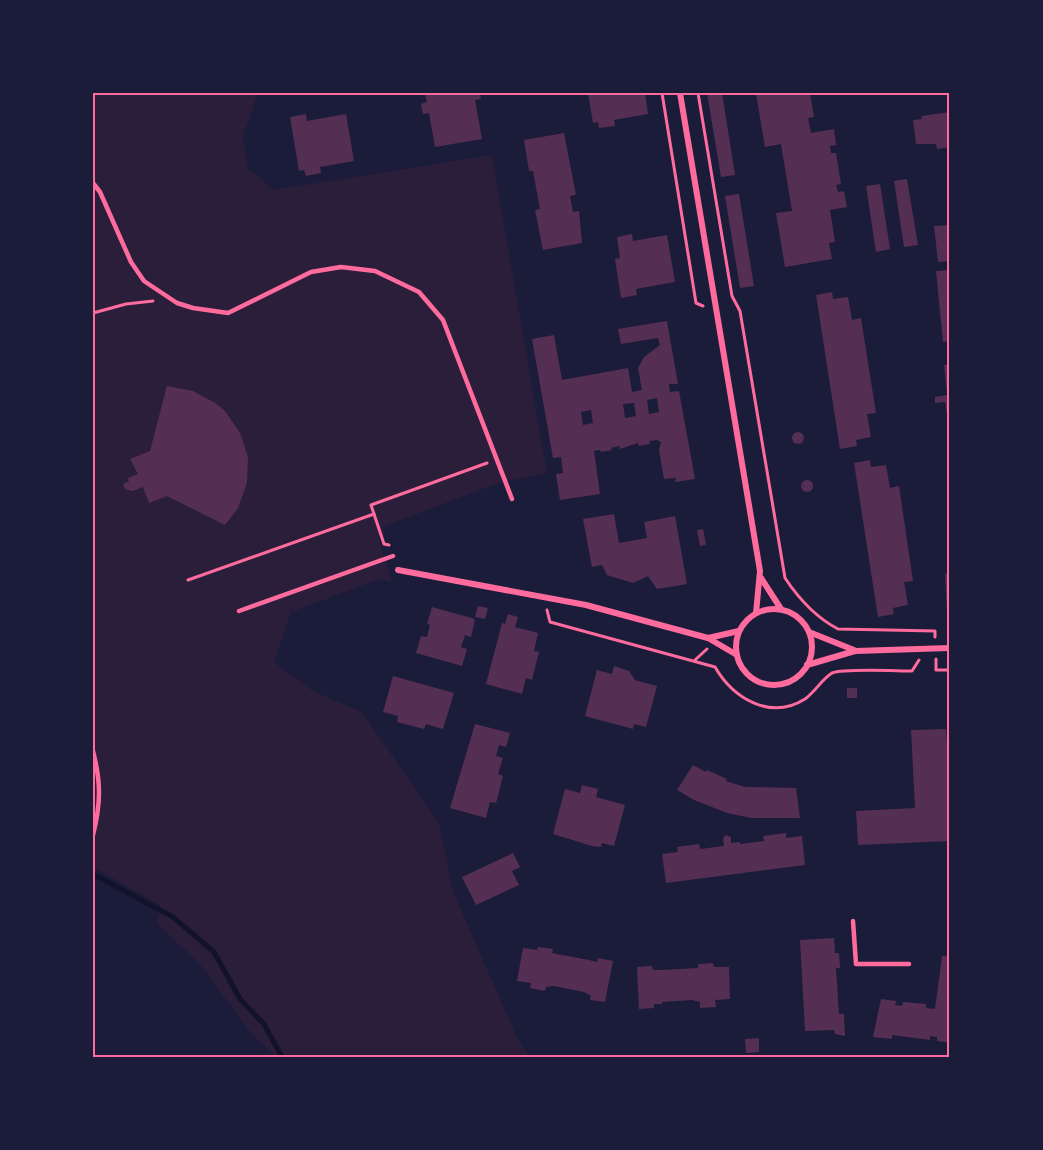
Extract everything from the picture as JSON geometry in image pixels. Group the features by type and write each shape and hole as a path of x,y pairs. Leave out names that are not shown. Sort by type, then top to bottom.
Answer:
{"street":[{"path":"680,93 719,313 761,578 756,613"},
{"path":"398,570 586,605 708,638 737,655"},
{"path":"761,578 781,609"},
{"path":"768,609 781,609 798,618 809,632 812,643 807,665 793,680 783,683 763,683 746,673 737,655 739,631 746,620 756,613 768,609"},
{"path":"708,638 739,631"},
{"path":"809,632 855,651"},
{"path":"807,665 855,651 950,648"}],"lane":[{"path":"93,183 100,192 132,262 144,281 170,298 193,309 228,313 244,308 276,288 326,268 356,267 391,276 419,292 443,320 512,499"},
{"path":"239,611 393,556"},
{"path":"93,751 100,779 98,815 93,835"},
{"path":"853,921 856,964 909,964"}],"path":[{"path":"662,93 696,303 719,313"},
{"path":"698,93 732,296 740,311 785,578 800,600 827,623 838,629 935,631 936,670 950,670"},
{"path":"93,313 126,304 170,298"},
{"path":"389,544 384,544 371,505 497,459"},
{"path":"188,580 374,514"}],"shaded area":[{"path":"93,93 258,93 243,137 248,168 273,190 492,155 547,473 498,483 383,527 385,535 378,538 392,582 380,579 291,612 274,662 313,691 362,712 439,823 453,891 518,1040 530,1057 277,1057 254,1037 199,963 157,924 160,905 93,867"}],"building":[{"path":"425,93 480,93 481,99 475,100 482,139 435,147 429,113 423,114 421,104 427,102"},
{"path":"588,93 645,93 648,114 614,120 615,126 599,128 598,122 593,123"},
{"path":"707,93 722,93 735,175 721,177"},
{"path":"810,93 814,117 808,118 811,133 834,129 836,145 830,146 831,153 836,153 841,184 836,185 838,192 844,191 847,207 830,210 835,242 829,243 832,259 785,267 776,213 792,211 781,144 765,147 756,94"},
{"path":"950,112 950,147 937,149 936,144 916,144 913,120 922,119 921,116"},
{"path":"306,114 307,121 346,114 354,161 320,167 321,173 306,176 304,170 299,171 290,117"},
{"path":"564,133 576,195 570,196 573,212 579,211 582,243 543,250 535,210 540,209 533,171 529,171 524,140"},
{"path":"907,179 918,245 904,247 894,181"},
{"path":"880,184 890,249 876,252 866,186"},
{"path":"739,194 754,286 740,288 725,196"},
{"path":"950,225 950,261 938,262 934,226"},
{"path":"632,234 633,241 667,235 675,282 636,289 637,295 621,298 615,259 620,258 617,237"},
{"path":"950,270 950,341 943,342 936,271"},
{"path":"832,292 833,299 848,297 852,320 861,318 876,413 867,414 871,437 856,440 857,446 840,449 816,295"},
{"path":"667,321 678,384 669,384 670,392 679,391 695,479 675,482 676,478 664,479 659,450 661,442 649,441 650,444 639,446 638,443 620,449 619,446 611,448 612,450 594,451 600,494 560,500 556,474 563,473 561,457 553,458 532,339 554,335 562,380 628,368 632,392 642,390 638,368 644,357 660,345 658,338 621,344 618,329","holes":["657,398 659,412 649,414 647,400","634,403 636,416 625,418 623,404","591,410 593,423 583,425 581,412"]},
{"path":"950,364 949,428 945,402 935,403 935,397 947,395 944,365"},
{"path":"167,386 193,391 215,403 225,411 240,433 248,457 247,483 238,508 225,525 167,496 149,503 143,487 133,491 125,489 123,484 129,481 128,478 138,474 130,459 150,451"},
{"path":"800,432 804,438 800,444 796,444 792,436"},
{"path":"870,460 871,467 886,465 890,488 899,486 913,581 904,582 908,605 893,608 894,614 878,617 854,463"},
{"path":"809,480 813,486 809,492 805,492 801,484"},
{"path":"950,484 950,500 948,500 947,485"},
{"path":"614,514 619,543 647,538 644,522 675,516 687,584 657,589 648,576 633,583 607,575 602,565 592,567 583,519"},
{"path":"703,529 706,545 700,546 697,530"},
{"path":"950,573 950,611 947,611 945,574"},
{"path":"478,606 488,608 485,619 475,617"},
{"path":"432,607 475,619 471,637 465,635 461,647 467,649 462,666 416,653 421,636 427,637 430,625 427,624"},
{"path":"508,614 518,617 515,627 538,633 534,651 539,652 532,680 526,678 522,694 486,684 502,623 505,624"},
{"path":"614,666 629,671 635,680 657,686 646,727 634,724 633,729 585,716 597,670 612,674"},
{"path":"393,676 454,693 443,729 426,724 424,729 397,722 398,716 383,712"},
{"path":"847,688 857,688 857,698 847,698"},
{"path":"475,724 510,733 506,747 499,745 496,756 503,758 498,774 503,776 496,803 490,802 486,818 450,808"},
{"path":"946,729 950,782 950,841 858,845 856,811 915,808 911,730"},
{"path":"693,765 727,779 726,781 745,787 796,788 800,818 751,818 727,813 694,800 677,790"},
{"path":"582,785 598,789 596,797 625,805 614,846 602,843 601,847 592,846 553,834 565,789 580,793"},
{"path":"786,833 786,838 802,836 805,865 666,883 662,854 678,852 677,847 699,844 700,849 724,846 723,838 726,835 731,837 731,843 740,842 740,844 764,841 763,836"},
{"path":"513,853 520,867 512,871 519,885 476,905 462,877"},
{"path":"834,938 835,953 839,953 840,968 836,968 839,1014 844,1014 845,1036 835,1034 834,1030 805,1031 800,940"},
{"path":"538,947 553,949 552,953 597,962 598,958 613,961 605,1002 590,1000 591,996 584,992 554,986 546,987 545,991 530,988 531,983 517,981 523,948 537,950"},
{"path":"942,956 950,956 950,1010 948,1010 947,1022 950,1022 950,1043 937,1041 937,1037 930,1036 930,1040 892,1035 892,1039 873,1037 881,999 896,1001 895,1005 902,1006 903,1002 926,1004 926,1008 935,1009"},
{"path":"713,963 714,967 729,967 730,999 715,1000 716,1007 700,1008 700,1002 692,1000 662,1002 662,1004 654,1004 654,1008 639,1009 637,967 652,966 653,970 661,970 698,968 698,964"},
{"path":"759,1038 759,1052 746,1053 745,1039"}],"waterway":[{"path":"93,874 173,917 214,952 240,999 264,1024 282,1057"}]}
